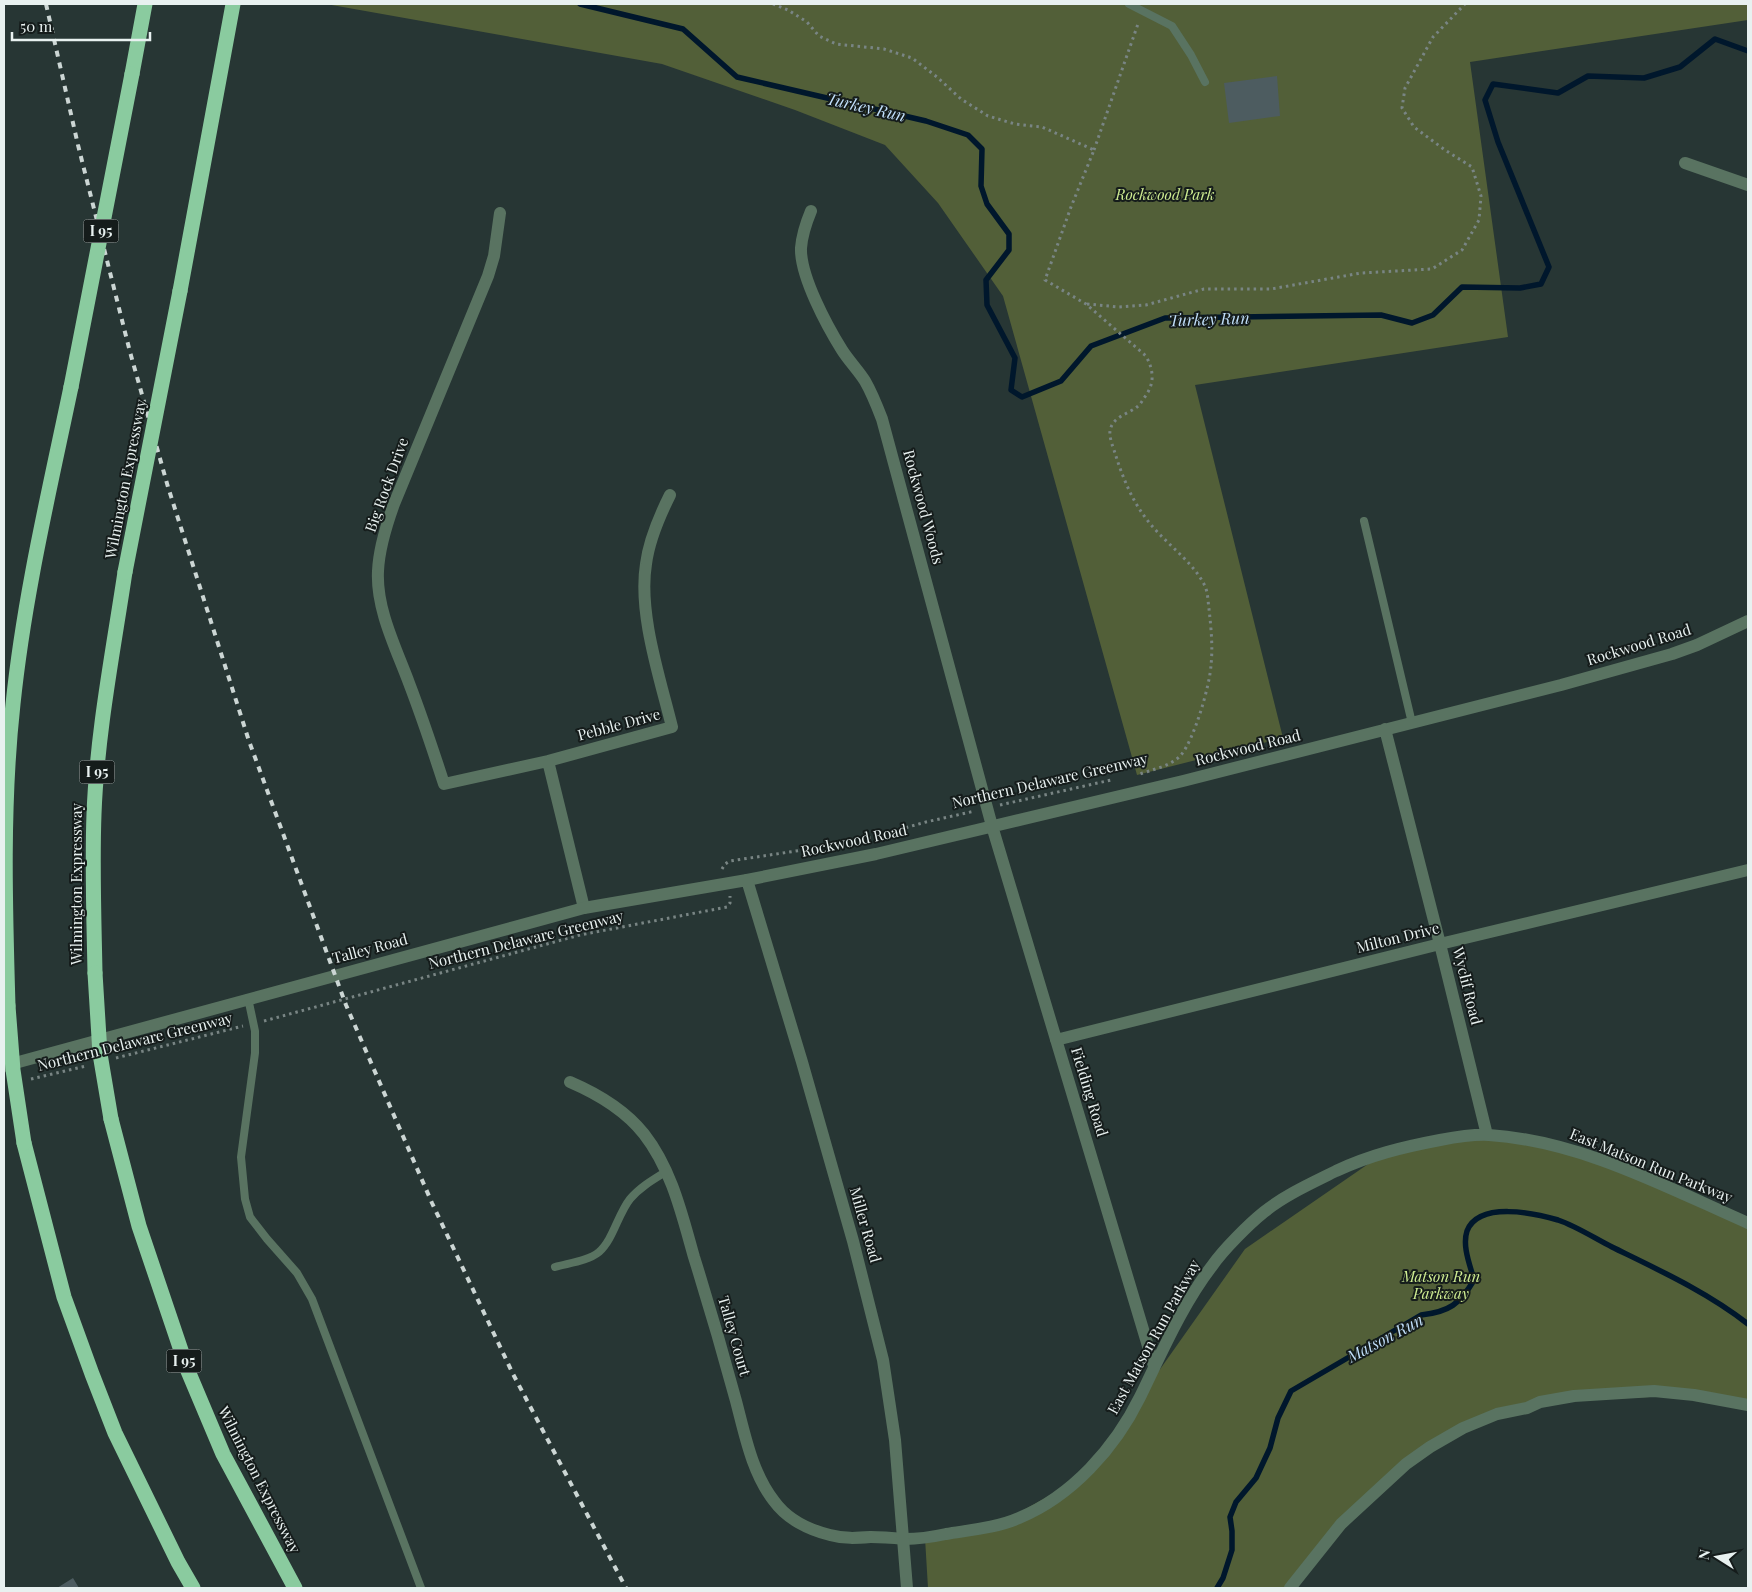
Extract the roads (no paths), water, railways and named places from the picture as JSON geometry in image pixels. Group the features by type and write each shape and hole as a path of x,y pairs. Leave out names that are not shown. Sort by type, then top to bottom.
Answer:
{"highway":[{"name":"I 95","path":"145,4 71,388 42,524 13,702 8,753 5,843 8,1006 13,1070 24,1143 64,1297 115,1433 178,1562 193,1588"},
{"name":"Wilmington Expressway","path":"233,4 125,572 106,698 96,776 94,814 95,974 100,1054 111,1119 139,1226 188,1371 223,1454 296,1588"}],"street":[{"path":"1685,162 1748,185"},
{"name":"Rockwood Woods","path":"811,211 804,229 801,248 806,280 842,350 865,382 875,400 882,419 992,826"},
{"name":"Big Rock Drive","path":"500,213 494,256 488,276 385,529 378,572 380,597 386,622 425,725 444,784 548,761"},
{"name":"Pebble Drive","path":"548,761 672,727 646,618 644,589 646,564 651,541 670,495"},
{"name":"Rockwood Road","path":"748,880 876,854 1183,781 1412,723 1672,654 1705,642 1748,621"},
{"name":"Wyclif Road","path":"1385,729 1486,1135"},
{"path":"548,761 584,908"},
{"name":"Fielding Road","path":"992,826 1154,1366"},
{"name":"Milton Drive","path":"1056,1040 1440,944 1748,870"},
{"name":"Talley Road","path":"4,1066 584,908 748,880"},
{"name":"Miller Road","path":"748,880 842,1204 881,1351 890,1397 895,1440 907,1588"},
{"name":"Talley Court","path":"570,1082 602,1098 632,1120 646,1136 667,1171 756,1469 774,1502 784,1513 799,1523 831,1536 903,1539"},
{"name":"East Matson Run Parkway","path":"903,1539 925,1538 995,1526 1019,1519 1042,1507 1081,1478 1110,1446 1139,1399 1154,1366 1194,1293 1213,1263 1264,1212 1317,1180 1368,1156 1426,1142 1486,1135 1549,1144 1568,1149 1635,1174 1748,1223"},
{"path":"1290,1588 1341,1524 1406,1464 1430,1446 1496,1414 1527,1408 1540,1402 1574,1396 1654,1391 1694,1395 1748,1405"}],"lane":[{"path":"1129,4 1172,26 1192,55 1205,82"},
{"path":"1364,521 1412,723"},
{"path":"248,998 254,1024 255,1053 242,1156 245,1199 250,1218 296,1273 312,1298 421,1588"},
{"path":"555,1267 585,1259 598,1252 606,1243 631,1198 667,1171"}],"waterway":[{"name":"Turkey Run","path":"580,4 683,29 737,77 926,121 968,135 982,149 981,186 987,204 1009,234 1009,250 986,280 987,305 1015,358 1011,390 1022,397 1061,381 1091,346 1165,318 1381,315 1412,323 1433,315 1462,287 1520,288 1541,284 1549,267 1498,142 1485,100 1493,84 1558,93 1588,76 1644,78 1680,67 1715,39 1748,51"},
{"name":"Matson Run","path":"1217,1588 1223,1578 1232,1550 1230,1517 1236,1502 1256,1478 1270,1448 1278,1418 1291,1391 1421,1315 1439,1312 1458,1301 1474,1280 1465,1243 1467,1231 1473,1222 1483,1216 1495,1212 1522,1212 1558,1220 1682,1282 1732,1312 1748,1324"}],"railway":[{"path":"46,4 78,145 130,352 168,487 249,741 346,1005 432,1203 513,1374 626,1588"}],"park label":[{"name":"Rockwood Park","path":"1165,195"},
{"name":"Matson Run Parkway","path":"1441,1286"}]}
